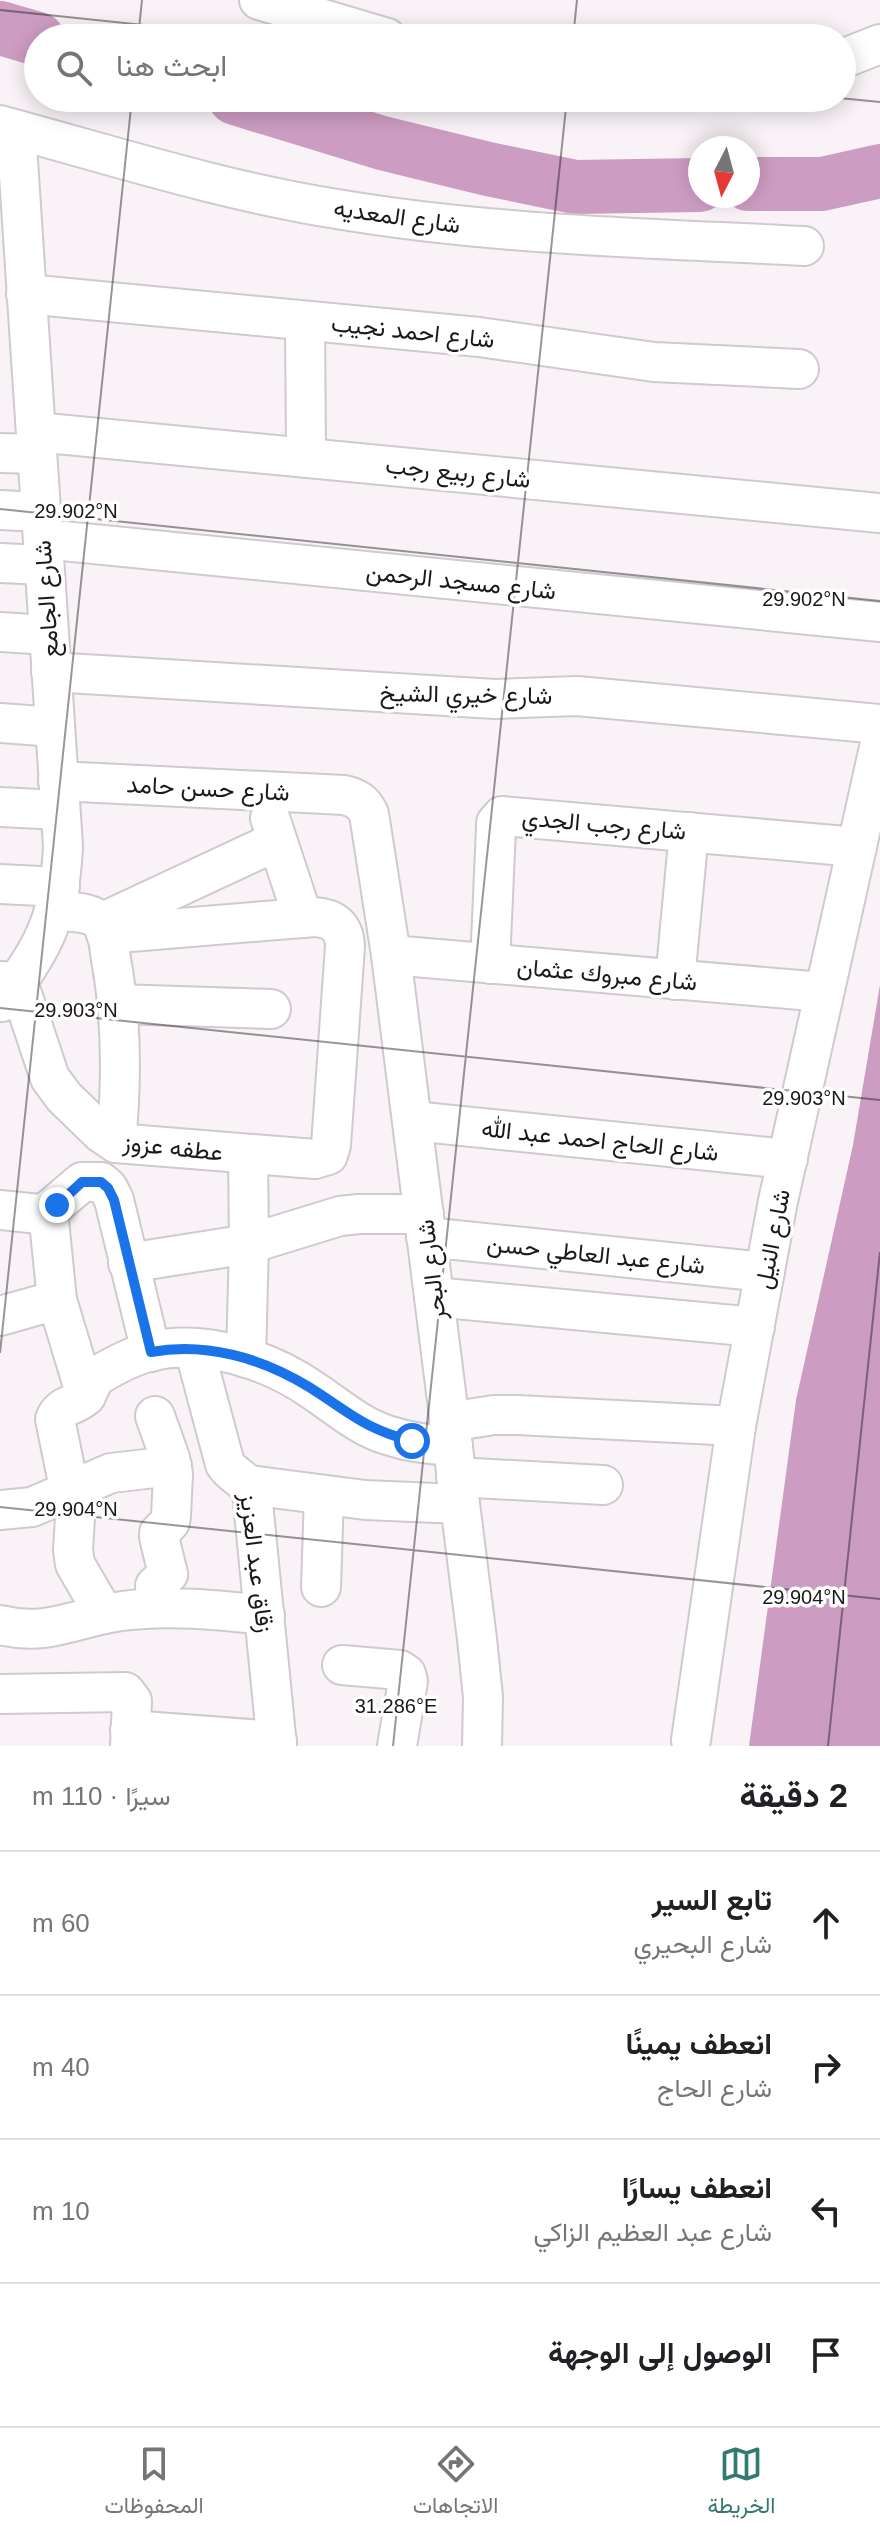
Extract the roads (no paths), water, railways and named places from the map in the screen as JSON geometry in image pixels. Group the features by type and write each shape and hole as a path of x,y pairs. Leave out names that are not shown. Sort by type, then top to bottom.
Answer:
{"street":[{"path":"259,0 340,24"},
{"path":"856,53 880,44"},
{"name":"شارع المعديه","path":"8,128 238,189 335,209 433,223 531,231 804,246"},
{"name":"شارع الجامع","path":"6,989 34,960 47,936 58,899 63,846 37,443 16,368 26,294 12,248 8,128"},
{"name":"شارع احمد نجيب","path":"26,294 479,337 654,362 799,369"},
{"path":"305,321 306,458"},
{"name":"شارع ربيع رجب","path":"0,453 37,443 306,458 880,513"},
{"path":"0,510 42,539 0,563"},
{"name":"شارع مسجد الرحمن","path":"42,539 880,622"},
{"name":"شارع خيري الشيخ","path":"0,632 50,653 495,699 577,696 880,724"},
{"path":"0,723 55,727"},
{"name":"شارع النيل","path":"691,1740 736,1426 765,1272 823,992 880,743"},
{"path":"104,928 320,921 277,841 260,790"},
{"name":"شارع حسن حامد","path":"0,807 59,796 260,790 357,798"},
{"name":"شارع البحر","path":"357,798 369,814 413,1121 481,1682 482,1746"},
{"name":"شارع رجب الجدي","path":"490,964 496,823 502,816 857,847"},
{"path":"675,980 689,832"},
{"path":"104,928 277,841"},
{"path":"0,884 58,899 92,916 104,928 117,1004 121,1059 116,1143"},
{"name":"عطفه عزوز","path":"6,989 50,1078 73,1106 116,1143 315,1159 328,1155 331,1145 345,946 344,936 320,921"},
{"name":"شارع مبروك عثمان","path":"391,955 823,992"},
{"path":"117,1004 271,1009"},
{"name":"شارع الحاج احمد عبد الله","path":"413,1121 788,1159"},
{"path":"246,1358 248,1154"},
{"path":"0,1210 39,1214 48,1211 82,1182 101,1182 108,1188 119,1214 151,1352"},
{"path":"48,1211 57,1300 73,1402"},
{"name":"شارع عبد العاطي حسن","path":"128,1263 249,1244 340,1216 359,1214 765,1272"},
{"path":"434,1297 755,1327"},
{"path":"0,1316 57,1300"},
{"path":"104,1614 75,1564 75,1517 55,1419 92,1379 127,1359 151,1352 194,1348 246,1358 300,1381 362,1424 386,1435 432,1445 454,1462 603,1485"},
{"name":"زقاق عبد العزيز","path":"194,1348 225,1464 249,1485 252,1492 277,1744"},
{"path":"249,1485 396,1502 454,1462 494,1415 736,1426"},
{"path":"155,1416 172,1466 171,1516 159,1537 168,1574 155,1586 157,1608"},
{"path":"0,1510 32,1507 111,1473 172,1466"},
{"path":"321,1587 324,1495"},
{"path":"0,1625 48,1628 104,1614 157,1608 210,1609 265,1615"},
{"path":"342,1665 400,1670 406,1674 408,1681 397,1746"},
{"path":"0,1694 119,1692 129,1723 277,1744"}],"waterway":[{"path":"0,28 24,35"},
{"path":"281,112 382,143 575,187 688,185"},
{"path":"760,184 822,184 880,171"}]}
